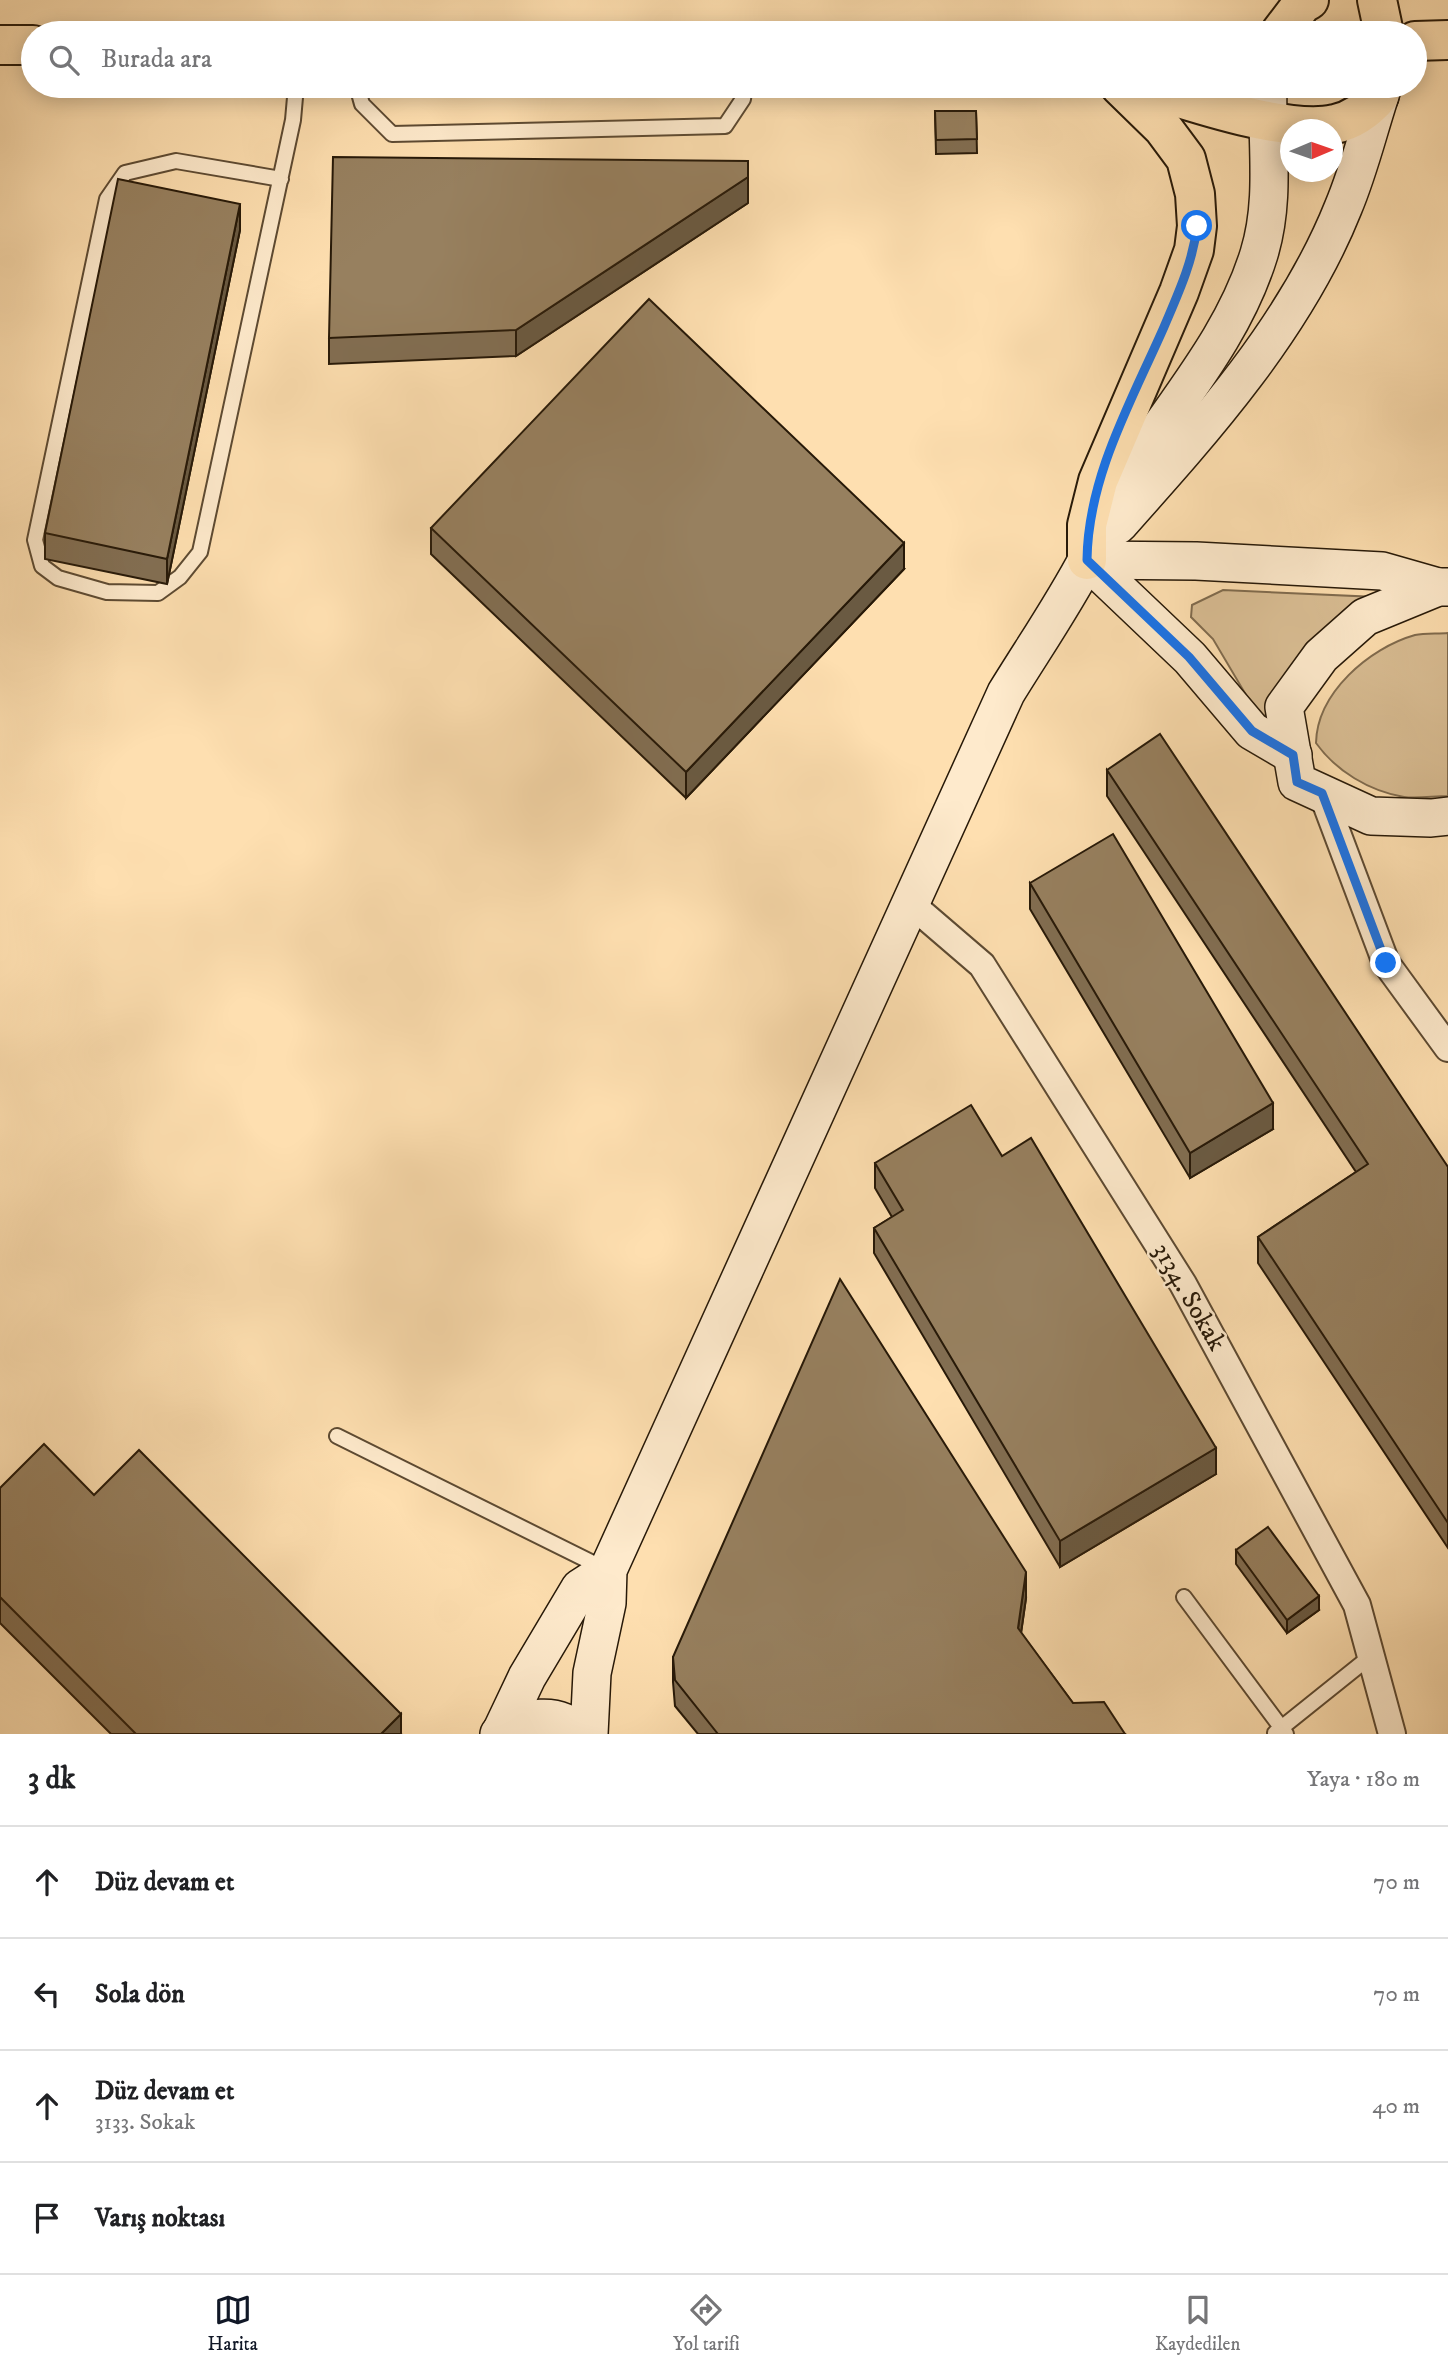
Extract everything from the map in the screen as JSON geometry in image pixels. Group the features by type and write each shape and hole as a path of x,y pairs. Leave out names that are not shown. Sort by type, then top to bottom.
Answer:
{"main road":[{"path":"1289,21 1302,4 1309,0"},
{"path":"1377,0 1381,21"},
{"path":"1427,41 1448,40"},
{"path":"0,45 21,45"},
{"path":"1132,98 1163,128 1186,159 1195,194 1197,226 1194,250 1179,292 1098,481 1087,525 1087,560 1189,657 1252,731 1293,755"},
{"path":"1231,98 1268,103 1295,125 1334,125 1353,119 1374,98"},
{"path":"1087,560 1200,431 1251,366 1296,298 1343,210 1366,146 1379,98"},
{"path":"589,1734 592,1673 607,1603 608,1570 1006,694 1087,560 1129,474 1207,361 1245,293 1260,252 1268,201 1271,155 1268,103"},
{"path":"1087,560 1196,561 1382,571 1443,587"},
{"path":"1443,587 1365,617 1321,656 1284,706 1297,782 1371,816 1448,816"},
{"path":"499,1734 527,1677 580,1588 608,1570"},
{"path":"499,1734 517,1722 537,1717 558,1719 581,1734"}],"street":[{"path":"1322,793 1386,963 1448,1048"},
{"name":"3134. Sokak","path":"911,904 982,965 1184,1284 1357,1605 1392,1734"}],"lane":[{"path":"281,179 176,161 125,173 107,199 36,540 42,566 58,579 107,592 158,593 180,577 200,552 281,179 295,98"},
{"path":"360,98 362,104 392,134 725,126 743,98"},
{"path":"337,1436 608,1570"},
{"path":"1184,1597 1280,1732 1371,1656"}],"shaded area":[{"path":"1223,590 1376,597 1276,694 1262,722 1213,639 1191,617 1192,605"},
{"path":"1448,633 1448,796 1409,798 1391,794 1366,785 1343,771 1316,743 1325,707 1336,690 1349,675 1380,650 1415,635"}],"building":[{"path":"935,111 976,111 977,139 936,140"},
{"path":"333,157 748,161 748,177 516,330 329,338"},
{"path":"118,179 240,204 167,559 45,533"},
{"path":"649,299 904,543 686,772 431,528"},
{"path":"1160,734 1448,1167 1448,1523 1258,1237 1368,1164 1107,770"},
{"path":"1113,834 1273,1103 1190,1153 1030,883"},
{"path":"971,1105 1002,1156 1031,1138 1216,1448 1060,1541 874,1228 903,1210 875,1163"},
{"path":"840,1279 1026,1572 1018,1628 1073,1703 1104,1702 1125,1734 718,1734 675,1680 673,1657"},
{"path":"44,1444 94,1495 139,1450 401,1714 381,1734 136,1734 0,1597 0,1488"},
{"path":"1268,1527 1319,1596 1287,1620 1236,1550"}],"route":[{"path":"1197,226 1194,250 1179,292 1098,481 1087,525 1087,560 1189,657 1252,731 1293,755 1297,782 1322,793 1386,963"}]}
